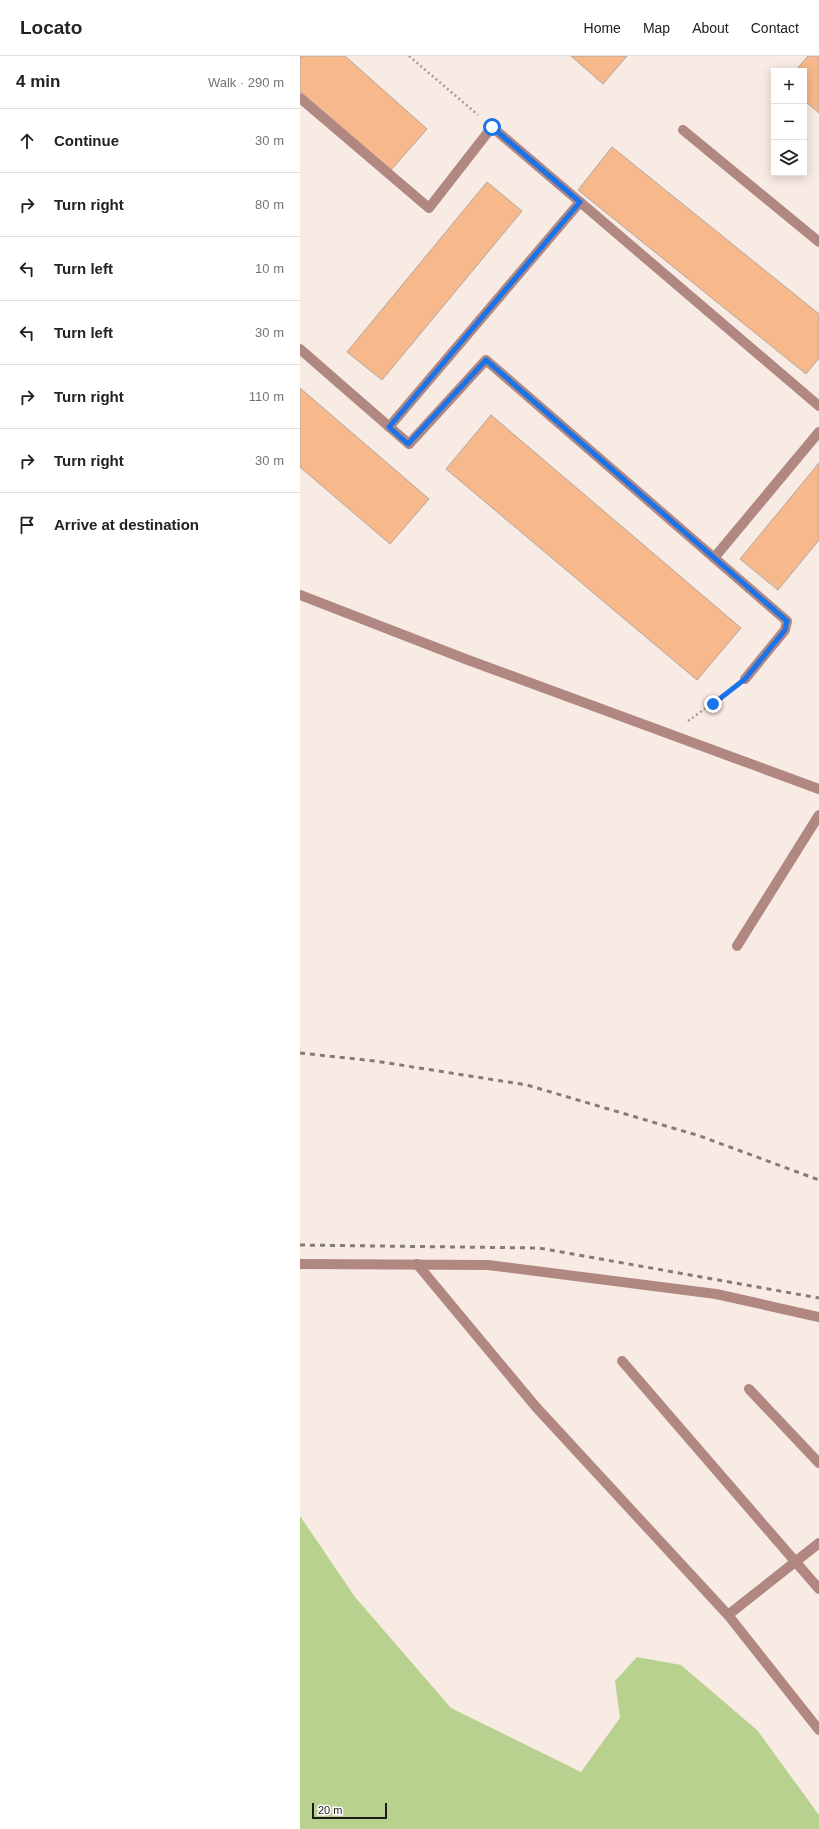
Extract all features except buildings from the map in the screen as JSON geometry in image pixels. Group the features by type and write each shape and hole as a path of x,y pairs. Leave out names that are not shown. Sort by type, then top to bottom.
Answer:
{"street":[{"path":"300,98 429,208 492,127 819,406"},
{"path":"683,130 819,242"},
{"path":"389,427 580,202"},
{"path":"300,349 408,444 486,360 787,621 785,630 745,679"},
{"path":"714,558 819,432"},
{"path":"300,595 468,660 819,789"},
{"path":"737,946 819,815"},
{"path":"300,1264 488,1265 716,1294 819,1317"},
{"path":"417,1264 536,1407 728,1615 819,1730"},
{"path":"622,1361 819,1589"},
{"path":"750,1388 819,1463"},
{"path":"728,1615 819,1543"}],"path":[{"path":"409,56 492,127"},
{"path":"669,734 713,704 745,679"}],"green space":[{"path":"300,1516 355,1597 451,1708 581,1772 620,1718 615,1681 637,1657 681,1665 757,1730 819,1815 819,1829 300,1829"}],"railway":[{"path":"300,1053 375,1061 527,1085 700,1136 819,1180"},
{"path":"300,1245 539,1248 819,1298"}],"route":[{"path":"492,127 580,202 389,427 408,444 486,360 787,621 785,630 745,679 713,704"}]}
